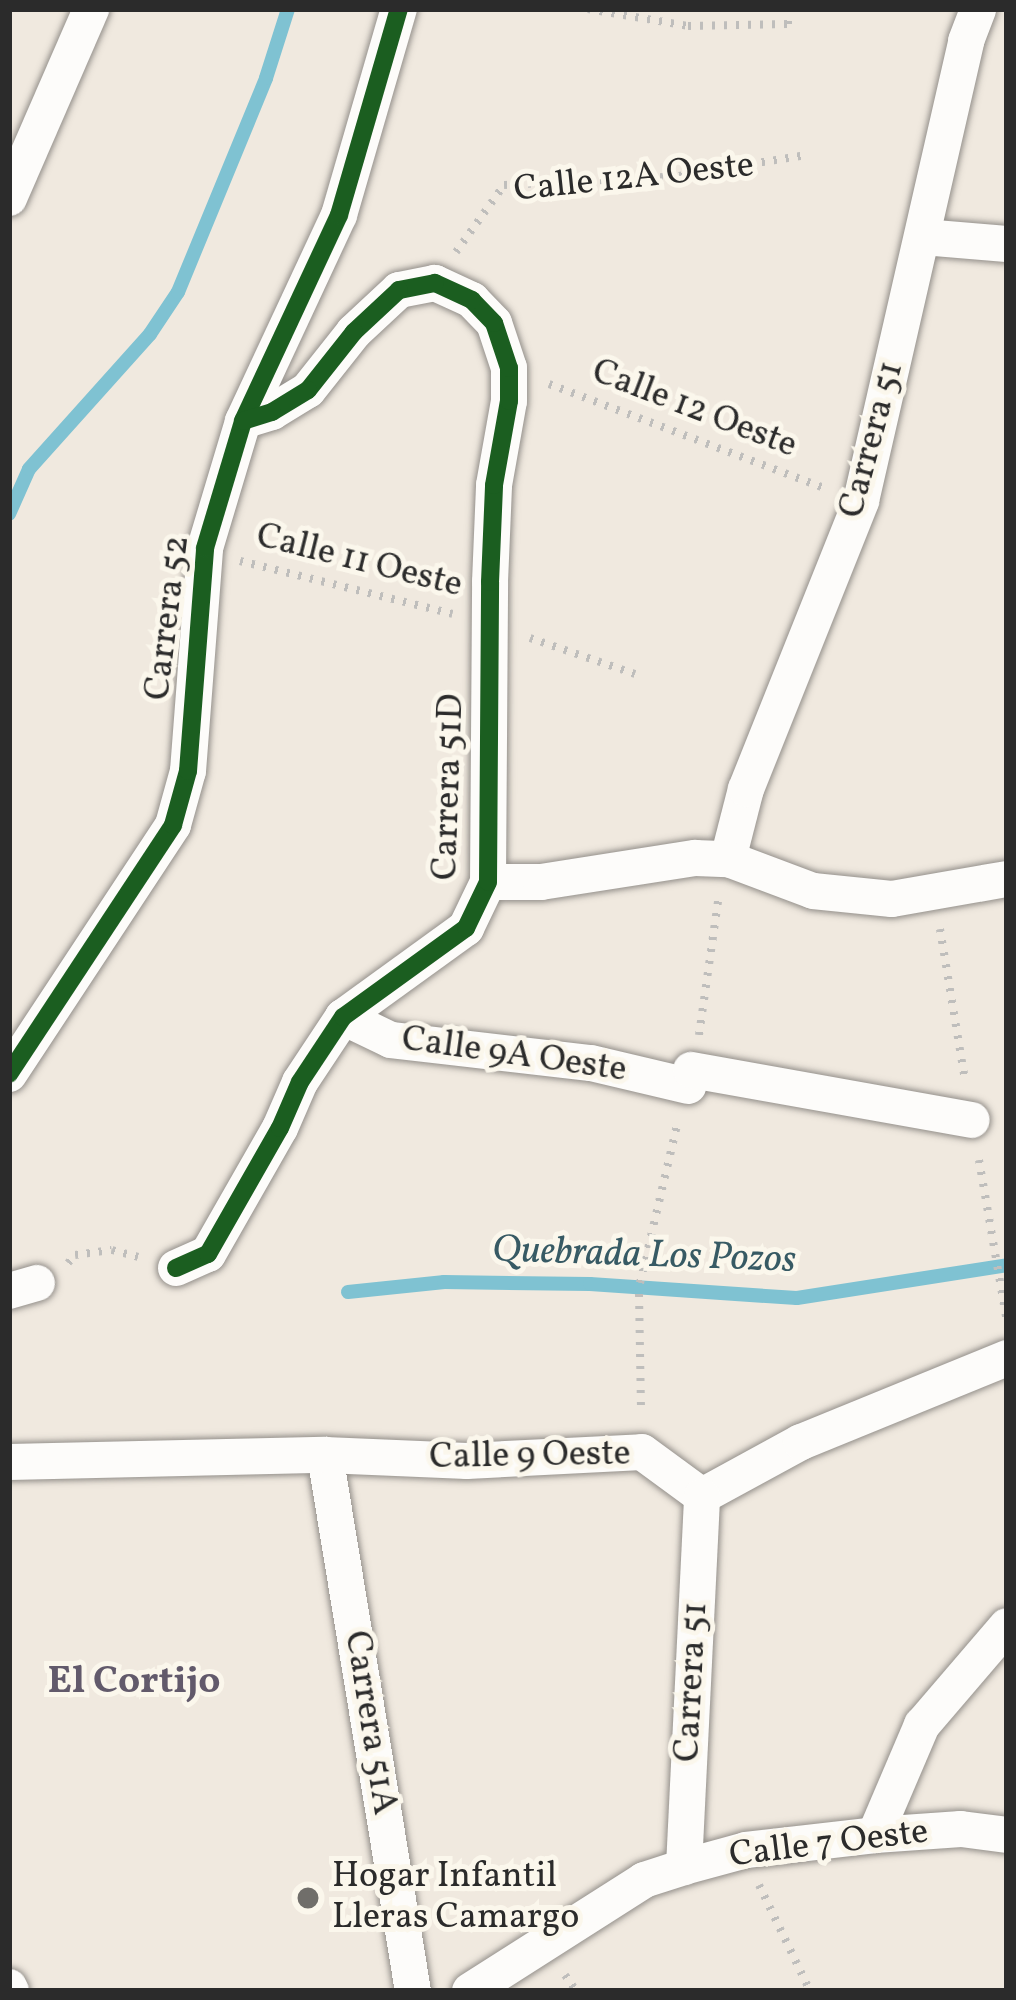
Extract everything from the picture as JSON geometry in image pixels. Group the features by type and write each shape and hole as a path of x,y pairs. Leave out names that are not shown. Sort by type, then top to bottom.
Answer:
{"street":[{"path":"9,198 91,9"},
{"name":"Carrera 52","path":"9,1074 173,825 188,771 205,548 243,421 339,215 399,9"},
{"name":"Carrera 51","path":"728,859 746,789 860,502 966,41 978,9"},
{"path":"923,238 1007,244"},
{"path":"243,421 272,412 308,391 354,332 399,290 435,283 472,300 494,322 509,385"},
{"name":"Carrera 51D","path":"176,1268 208,1254 280,1128 300,1082 343,1016 466,928 488,882 488,624 494,485 509,385"},
{"path":"488,882 541,882 695,858 728,859 813,891 892,898 1007,879"},
{"name":"Calle 9A Oeste","path":"343,1016 391,1040 591,1063 972,1120"},
{"path":"702,1496 801,1442 1007,1358"},
{"name":"Calle 9 Oeste","path":"9,1462 325,1455 467,1462 642,1452 702,1496"},
{"name":"Carrera 51A","path":"325,1455 413,1991"},
{"name":"Carrera 51","path":"683,1868 702,1496"},
{"path":"875,1835 922,1725 1007,1626"},
{"name":"Calle 7 Oeste","path":"470,1991 644,1880 683,1868 746,1850 875,1835 961,1829 1007,1835"}],"path":[{"path":"588,9 688,26 788,24 788,9"},
{"path":"23,1287 58,1274 75,1255 112,1250 176,1268"},
{"path":"639,1294 642,1452"},
{"path":"746,1850 770,1915 810,1991"}],"waterway":[{"path":"9,514 29,469 150,334 178,292 266,78 288,9"},
{"name":"Quebrada Los Pozos","path":"348,1292 444,1282 590,1284 797,1298 1007,1265"}],"cycle path":[{"path":"9,1074 173,825 188,771 205,548 243,421 339,215 399,9"},
{"path":"176,1268 208,1254 280,1128 300,1082 343,1017 466,928 488,882 494,485 509,401 509,368 494,323 472,300 435,283 399,290 354,332 308,390 272,412 243,421"}],"place":[{"name":"Hogar Infantil Lleras Camargo","path":"308,1898"}],"district":[{"name":"El Cortijo","path":"134,1682"}]}
